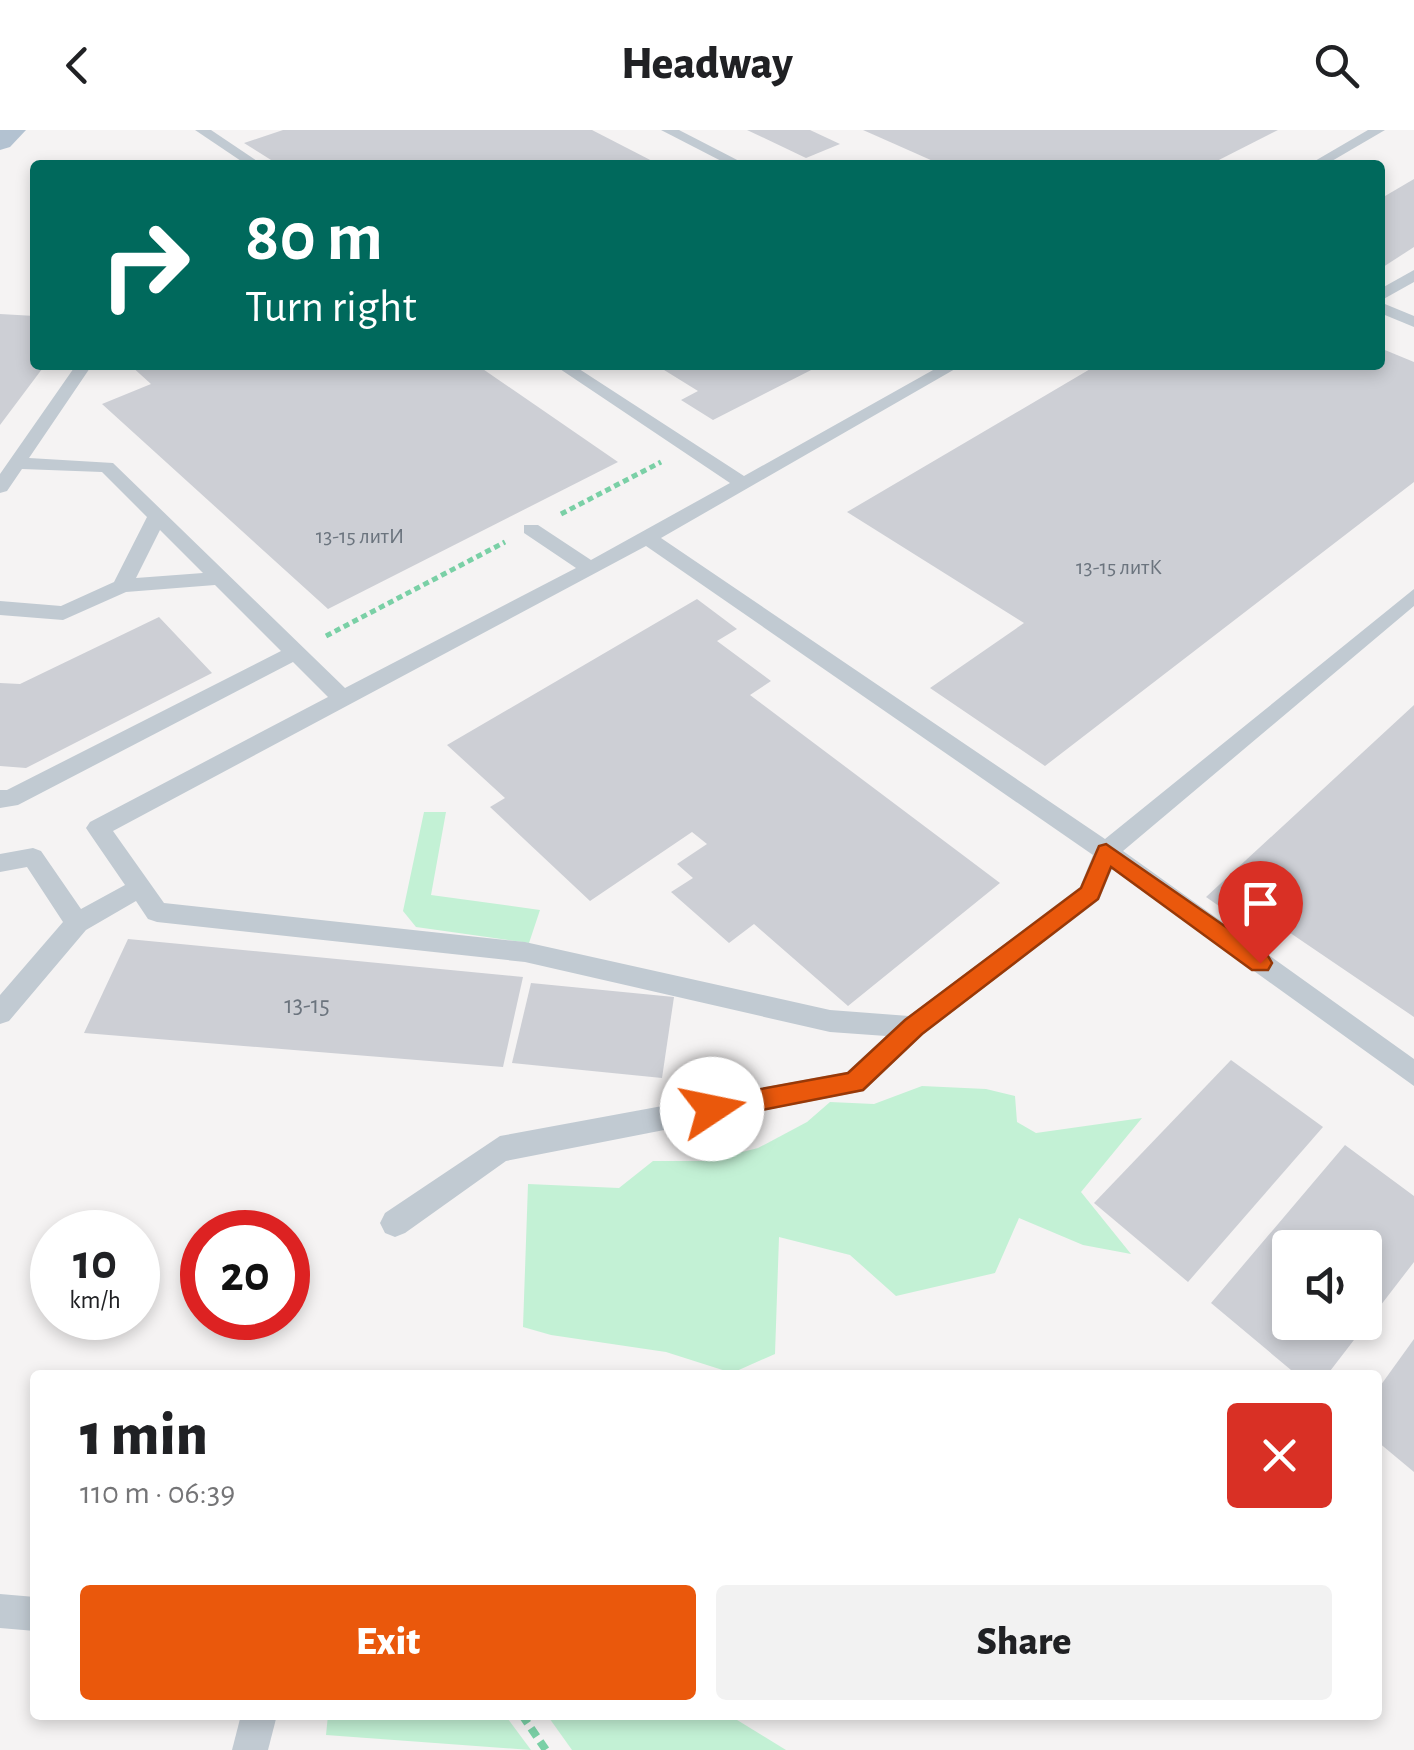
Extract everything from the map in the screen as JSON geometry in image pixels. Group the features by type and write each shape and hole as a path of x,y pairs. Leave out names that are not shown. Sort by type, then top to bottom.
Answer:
{"main road":[{"path":"0,141 10,130"}],"lane":[{"path":"202,130 248,160"},
{"path":"671,130 730,160"},
{"path":"1324,160 1378,130"},
{"path":"218,140 234,135"},
{"path":"1385,293 1414,274"},
{"path":"1385,309 1414,322"},
{"path":"0,486 81,370"},
{"path":"570,370 742,482"},
{"path":"913,1027 830,1021 525,952 158,912 98,828 647,538 945,370"},
{"path":"16,463 107,466 344,700"},
{"path":"122,586 157,517"},
{"path":"531,529 590,568"},
{"path":"647,538 1106,852 1414,1074"},
{"path":"0,608 63,613 122,586 219,578"},
{"path":"395,1224 500,1149 854,1083 913,1027 1090,893 1106,852 1414,595"},
{"path":"0,798 10,799 294,653"},
{"path":"0,863 33,857 77,923"},
{"path":"2,1007 77,923 139,888"},
{"path":"0,1611 30,1614"},
{"path":"250,1750 257,1720"}],"path":[{"path":"294,653 688,447"},
{"path":"525,1720 546,1750"}],"green space":[{"path":"424,812 446,812 431,895 540,910 529,943 416,927 403,911"},
{"path":"922,1086 986,1089 1015,1096 1017,1122 1036,1133 1142,1118 1081,1192 1131,1254 1083,1245 1019,1218 995,1273 896,1296 850,1255 779,1237 775,1354 739,1370 723,1370 666,1352 551,1335 523,1327 528,1184 619,1188 653,1161 707,1161 758,1148 807,1122 830,1102 874,1104"},
{"path":"328,1720 509,1720 531,1750 326,1735"},
{"path":"551,1720 737,1720 786,1750 572,1750"}],"building":[{"path":"283,130 592,130 650,160 271,160 244,143"},
{"path":"747,130 810,130 840,144 806,158"},
{"path":"863,130 1278,130 1219,160 931,160"},
{"path":"1414,179 1414,247 1385,266 1385,196"},
{"path":"0,314 30,316 30,370 41,370 0,425"},
{"path":"1385,350 1414,362 1414,482 1045,766 930,688 1024,623 847,512 1088,370 1385,370"},
{"path":"136,370 484,370 618,462 328,609 102,404 151,384"},
{"path":"664,370 811,370 713,420 681,400 698,391"},
{"path":"697,599 737,629 717,641 771,681 750,695 1000,883 848,1006 754,924 729,943 671,892 693,878 677,864 707,844 692,832 590,901 490,807 505,798 447,745"},
{"path":"159,617 212,673 26,768 0,766 0,683 20,684"},
{"path":"1414,705 1414,1017 1268,918 1255,931 1206,897"},
{"path":"128,939 523,977 503,1067 84,1033"},
{"path":"531,983 674,997 662,1078 512,1063"},
{"path":"1231,1060 1323,1127 1188,1282 1094,1203"},
{"path":"1345,1145 1414,1196 1414,1262 1382,1304 1382,1230 1273,1230"},
{"path":"1272,1231 1272,1340 1354,1340 1331,1370 1291,1370 1211,1303"},
{"path":"1414,1339 1414,1472 1382,1445 1382,1383"}],"route":[{"path":"712,1109 854,1083 913,1027 1090,893 1106,852 1260,963"}]}
